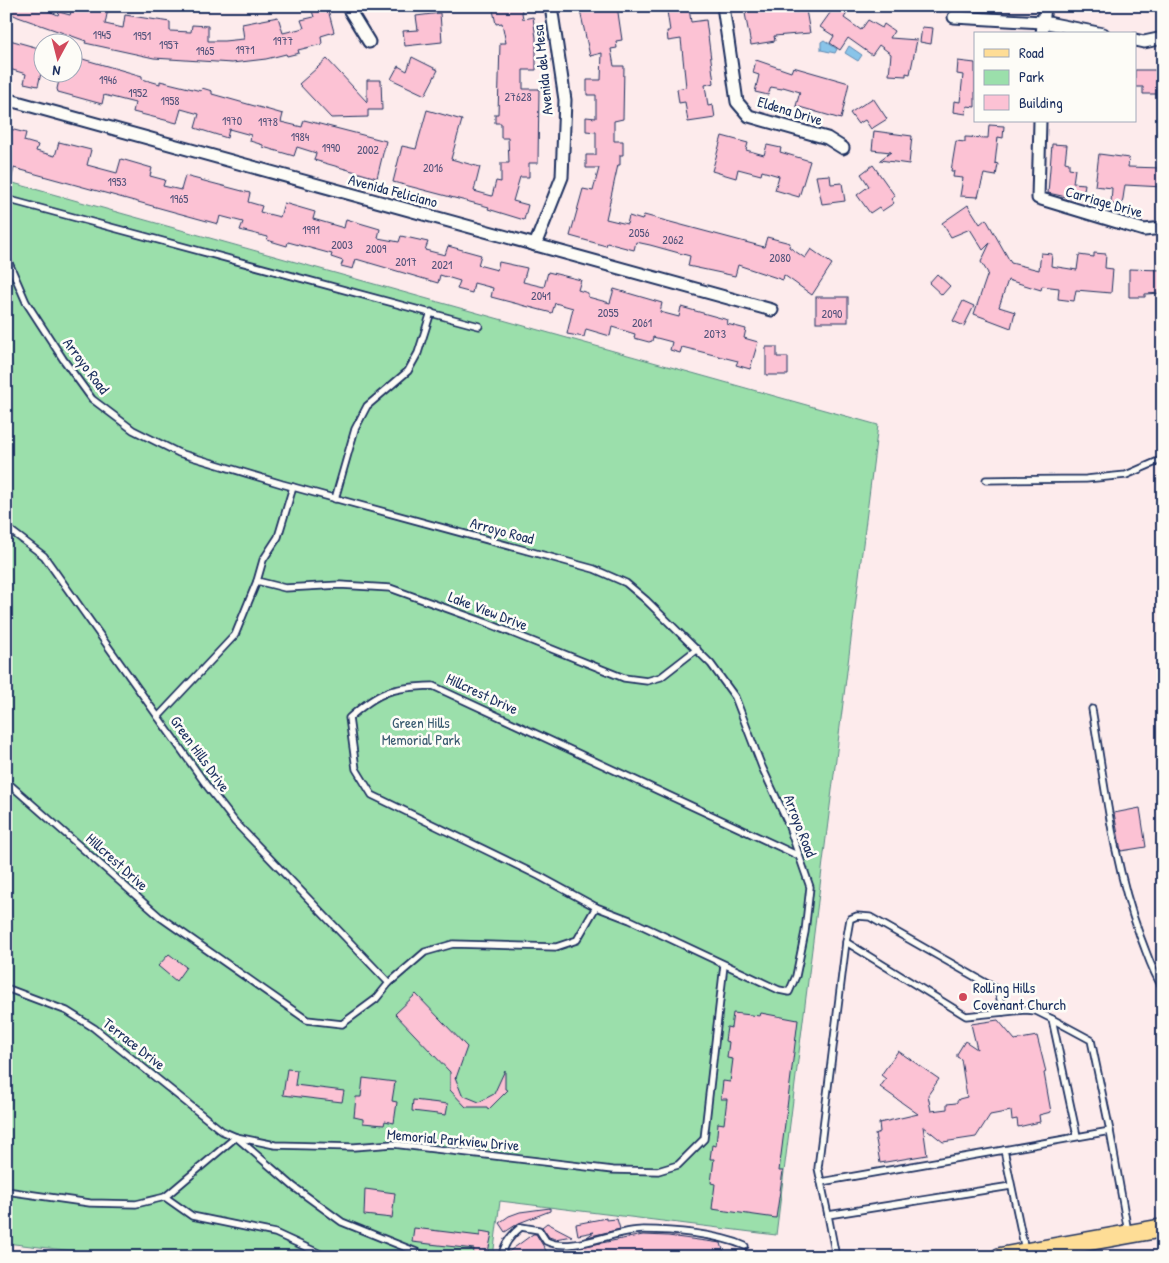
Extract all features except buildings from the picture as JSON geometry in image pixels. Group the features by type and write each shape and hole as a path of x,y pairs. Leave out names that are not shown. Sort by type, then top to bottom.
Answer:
{"main road":[{"path":"1013,1255 1163,1228"}],"street":[{"path":"348,6 369,42"},
{"name":"Avenida del Mesa","path":"535,245 562,177 565,100 551,6"},
{"name":"Eldena Drive","path":"723,6 737,102 749,116 827,138 844,148"},
{"path":"1043,28 1045,6"},
{"path":"954,16 1083,32"},
{"path":"1136,40 1144,42 1163,38"},
{"name":"Avenida Feliciano","path":"6,99 772,310"},
{"name":"Carriage Drive","path":"1040,122 1038,198 1144,230 1163,228"}],"lane":[{"path":"6,199 479,326"},
{"name":"Arroyo Road","path":"6,256 26,302 92,399 132,430 179,453 293,487 594,569 626,583 697,650 735,697 762,767 787,821 810,888 796,976 789,992"},
{"path":"336,499 355,429 367,406 408,371 418,353 431,312"},
{"path":"986,480 1086,479 1126,475 1163,459"},
{"path":"158,717 235,635 257,581 263,560 278,537 293,487"},
{"name":"Green Hills Drive","path":"6,527 44,556 235,822 389,983"},
{"name":"Lake View Drive","path":"257,581 285,588 340,585 390,588 487,623 624,678 647,681 661,677 697,650"},
{"name":"Hillcrest Drive","path":"789,992 779,990 724,966 630,920 596,907 531,872 372,795 356,769 349,718 368,700 401,687 434,686 799,856"},
{"path":"1092,709 1115,851 1126,899 1157,980 1163,988"},
{"name":"Hillcrest Drive","path":"6,781 160,917 307,1020 342,1024 376,999 389,983 425,952 453,944 556,947 577,940 596,907"},
{"path":"836,1257 818,1168 850,919 857,916 870,917 998,990 1003,1012"},
{"path":"846,942 966,1016 1036,1011 1091,1040 1110,1131 1128,1234"},
{"name":"Memorial Parkview Drive","path":"236,1137 275,1145 354,1148 393,1144 613,1170 658,1171 678,1166 704,1139 724,966"},
{"name":"Terrace Drive","path":"6,988 66,1011 94,1028 222,1130 236,1137"},
{"path":"1052,1019 1077,1136"},
{"path":"821,1182 1110,1131"},
{"path":"6,1191 90,1202 136,1204 165,1197 236,1137 294,1187 342,1222 429,1257"},
{"path":"1004,1150 1011,1186 1013,1255"},
{"path":"828,1215 1011,1186"},
{"path":"165,1197 192,1216 275,1233 325,1256"},
{"path":"502,1257 502,1250 510,1237 521,1228 539,1230 546,1241 563,1246 642,1230 731,1240 744,1246"}],"path":[{"path":"926,6 954,16"}],"green space":[{"name":"Green Hills Memorial Park","path":"6,181 878,425 776,1235 500,1201 493,1257 123,1257 6,1243"}],"water":[{"path":"824,40 837,49 835,53 821,50 821,42"},
{"path":"849,46 862,55 858,61 845,53"}],"place":[{"name":"Rolling Hills Covenant Church","path":"963,997"}]}
